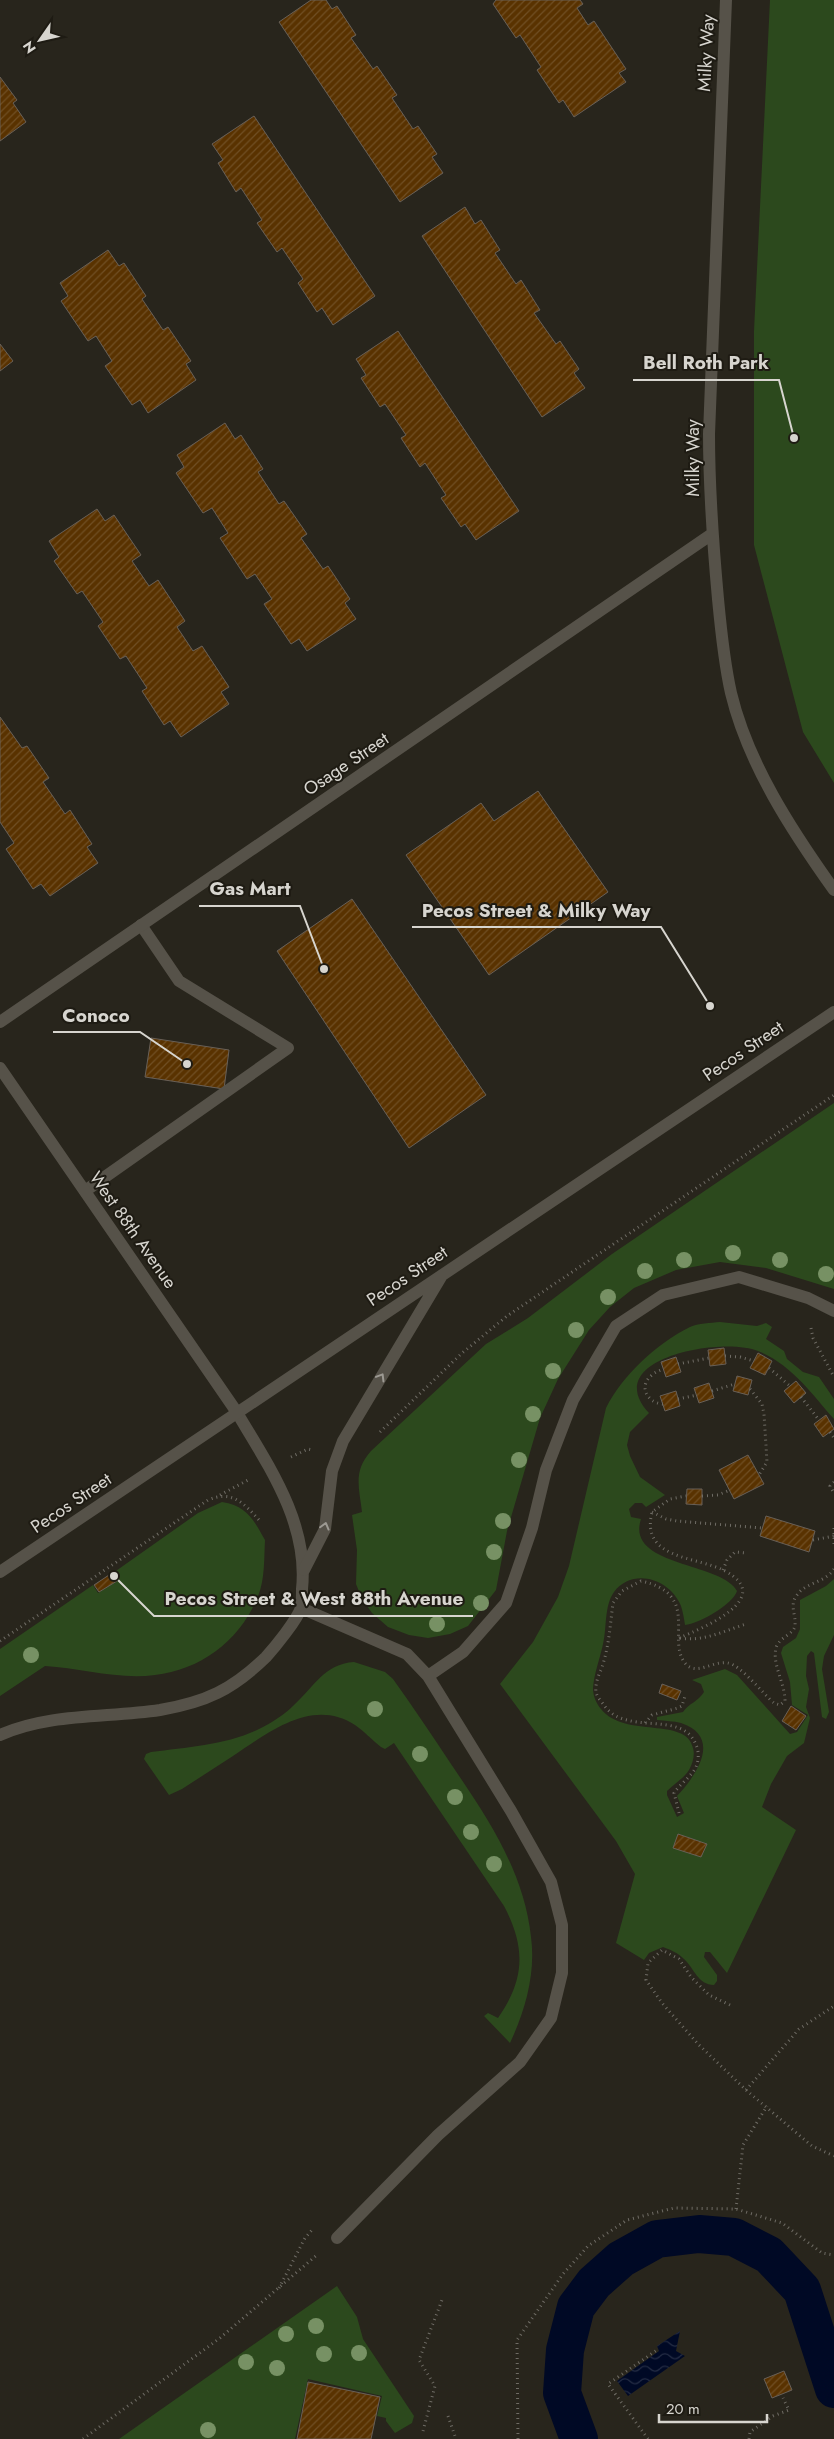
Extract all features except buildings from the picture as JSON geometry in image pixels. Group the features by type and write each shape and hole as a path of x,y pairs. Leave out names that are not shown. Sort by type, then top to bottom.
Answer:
{"street":[{"name":"Milky Way","path":"726,0 710,434 712,534 723,647 731,694 752,752 778,803 834,890"},
{"name":"Osage Street","path":"0,1022 712,534"},
{"path":"85,1191 288,1048 179,980 142,925"},
{"name":"Pecos Street","path":"0,1572 236,1411 834,1012"},
{"name":"West 88th Avenue","path":"0,1068 236,1411 285,1496 297,1534 304,1570"},
{"path":"0,1735 17,1728 53,1719 158,1710 197,1702 228,1689 253,1669 274,1648 300,1608 304,1570 325,1529 332,1470 343,1441 443,1274"},
{"path":"428,1676 463,1652 506,1603 532,1528 549,1461 574,1400 616,1326 663,1295 739,1277 808,1298 834,1311"},
{"path":"300,1608 407,1654 428,1676 551,1882 562,1924 562,1973 551,2018 520,2062 438,2135 337,2238"}],"path":[{"path":"377,1435 461,1354 507,1316 834,1095"},
{"path":"808,1298 813,1338 834,1377"},
{"path":"725,1356 740,1357 754,1361"},
{"path":"678,1364 709,1358"},
{"path":"768,1368 790,1386"},
{"path":"663,1369 652,1374 645,1386 645,1394 650,1400 663,1404"},
{"path":"712,1391 734,1384"},
{"path":"750,1389 762,1404 764,1414 767,1462 759,1475"},
{"path":"678,1399 697,1395"},
{"path":"801,1397 820,1420"},
{"path":"830,1432 834,1438"},
{"path":"834,1482 830,1486 834,1493"},
{"path":"702,1496 718,1495 730,1490"},
{"path":"0,1641 208,1500 220,1495 234,1498 248,1507 259,1520"},
{"path":"679,1638 726,1613 743,1597 744,1590 739,1582 723,1570 677,1557 660,1546 650,1530 652,1512 670,1499 686,1496"},
{"path":"652,1512 666,1519 677,1521 762,1528"},
{"path":"834,1528 834,1545"},
{"path":"813,1540 833,1536"},
{"path":"723,1570 727,1560 735,1552 746,1552"},
{"path":"679,1814 673,1798 674,1793 695,1768 698,1748 694,1738 686,1730 616,1717 606,1710 596,1692 597,1679 607,1650 613,1602 616,1595 640,1581 650,1583 660,1589 668,1596 679,1614 680,1649 684,1662 691,1669 698,1669 721,1662 730,1663 738,1668 774,1704 780,1705 785,1700 785,1690 776,1657 776,1648 779,1640 794,1630 792,1611 795,1596 802,1590 823,1580 834,1569"},
{"path":"679,1638 690,1640 708,1637 746,1624"},
{"path":"645,1723 652,1715 682,1706 685,1696"},
{"path":"730,2005 709,1995 691,1977 679,1959 662,1950 648,1963 646,1980 662,2003 699,2045 746,2090 812,2146 834,2156"},
{"path":"746,2090 799,2029 834,2006"},
{"path":"736,2210 743,2145 767,2106"},
{"path":"518,2439 517,2340 563,2274 588,2246 627,2220 674,2208 736,2210 782,2223 822,2252 834,2255"},
{"path":"83,2439 220,2338 337,2238"},
{"path":"423,2431 435,2386 419,2360 442,2300"},
{"path":"648,2439 608,2384 657,2350"},
{"path":"749,2439 750,2432 773,2416 789,2410 784,2398"},
{"path":"448,2416 456,2439"}],"green space":[{"path":"770,0 834,0 834,783 803,732 754,545 754,331"},
{"path":"834,1103 834,1289 766,1268 720,1262 676,1270 634,1288 610,1307 589,1330 558,1379 540,1418 507,1531 496,1590 468,1626 450,1634 428,1638 409,1635 388,1627 372,1613 362,1599 356,1584 357,1550 352,1515 362,1512 359,1472 365,1458 371,1451 486,1344 528,1318 612,1254"},
{"path":"720,1322 757,1326 766,1323 772,1327 766,1339 784,1351 787,1359 803,1372 819,1377 834,1399 834,1419 800,1380 781,1364 758,1351 741,1347 695,1350 671,1356 652,1365 640,1378 638,1394 649,1413 630,1432 627,1445 640,1477 665,1495 646,1507 642,1503 635,1503 629,1509 631,1517 641,1519 640,1535 647,1546 660,1555 713,1574 728,1582 737,1591 729,1602 715,1612 685,1625 681,1606 676,1597 660,1583 641,1578 622,1584 614,1592 609,1604 602,1650 593,1688 594,1697 601,1709 612,1718 625,1723 679,1733 688,1738 694,1751 692,1765 684,1776 667,1791 677,1817 684,1813 677,1796 698,1768 703,1747 701,1738 694,1729 681,1723 657,1720 657,1717 683,1712 704,1692 701,1684 692,1680 725,1669 737,1675 790,1734 797,1732 808,1715 792,1705 790,1682 781,1653 783,1647 796,1638 800,1629 800,1600 826,1586 834,1579 834,1635 824,1656 822,1669 829,1712 826,1719 822,1717 814,1653 811,1651 807,1656 806,1676 809,1689 806,1707 810,1718 804,1743 787,1756 771,1784 762,1807 796,1830 727,1973 710,1952 705,1952 704,1957 717,1975 717,1981 714,1985 700,1979 684,1959 669,1949 663,1947 649,1953 644,1960 616,1943 635,1874 616,1841 500,1684 533,1642 558,1597 569,1566 606,1408 613,1396 631,1373 665,1342 693,1326"},
{"path":"222,1502 243,1510 253,1520 265,1540 263,1576 258,1596 251,1612 230,1639 217,1650 188,1667 155,1675 114,1675 45,1666 0,1696 0,1649 93,1585 98,1593 117,1581 113,1573 198,1513"},
{"path":"354,1662 385,1672 393,1679 478,1804 512,1867 527,1913 531,1937 532,1964 525,2005 510,2043 484,2016 488,2013 498,2018 507,2004 518,1976 519,1950 511,1921 504,1906 394,1743 385,1749 355,1725 339,1717 307,1716 291,1721 276,1729 182,1789 169,1795 144,1759 146,1754 151,1752 220,1742 259,1729 286,1712 327,1672 335,1667"},
{"path":"337,2286 357,2317 363,2339 414,2416 412,2423 395,2433 386,2421 386,2418 377,2416 382,2396 308,2379 295,2439 119,2439"}],"water":[{"path":"680,2331 676,2351 685,2356 628,2396 617,2381 659,2351 657,2346"}],"waterway":[{"path":"579,2439 562,2393 565,2350 576,2307 594,2283 621,2259 657,2239 699,2234 734,2237 769,2255 802,2290 834,2389"}],"place":[{"name":"Bell Roth Park","path":"794,438"},
{"name":"Gas Mart","path":"324,969"},
{"name":"Pecos Street & Milky Way","path":"710,1006"},
{"name":"Conoco","path":"187,1064"},
{"name":"Pecos Street & West 88th Avenue","path":"114,1576"}]}
